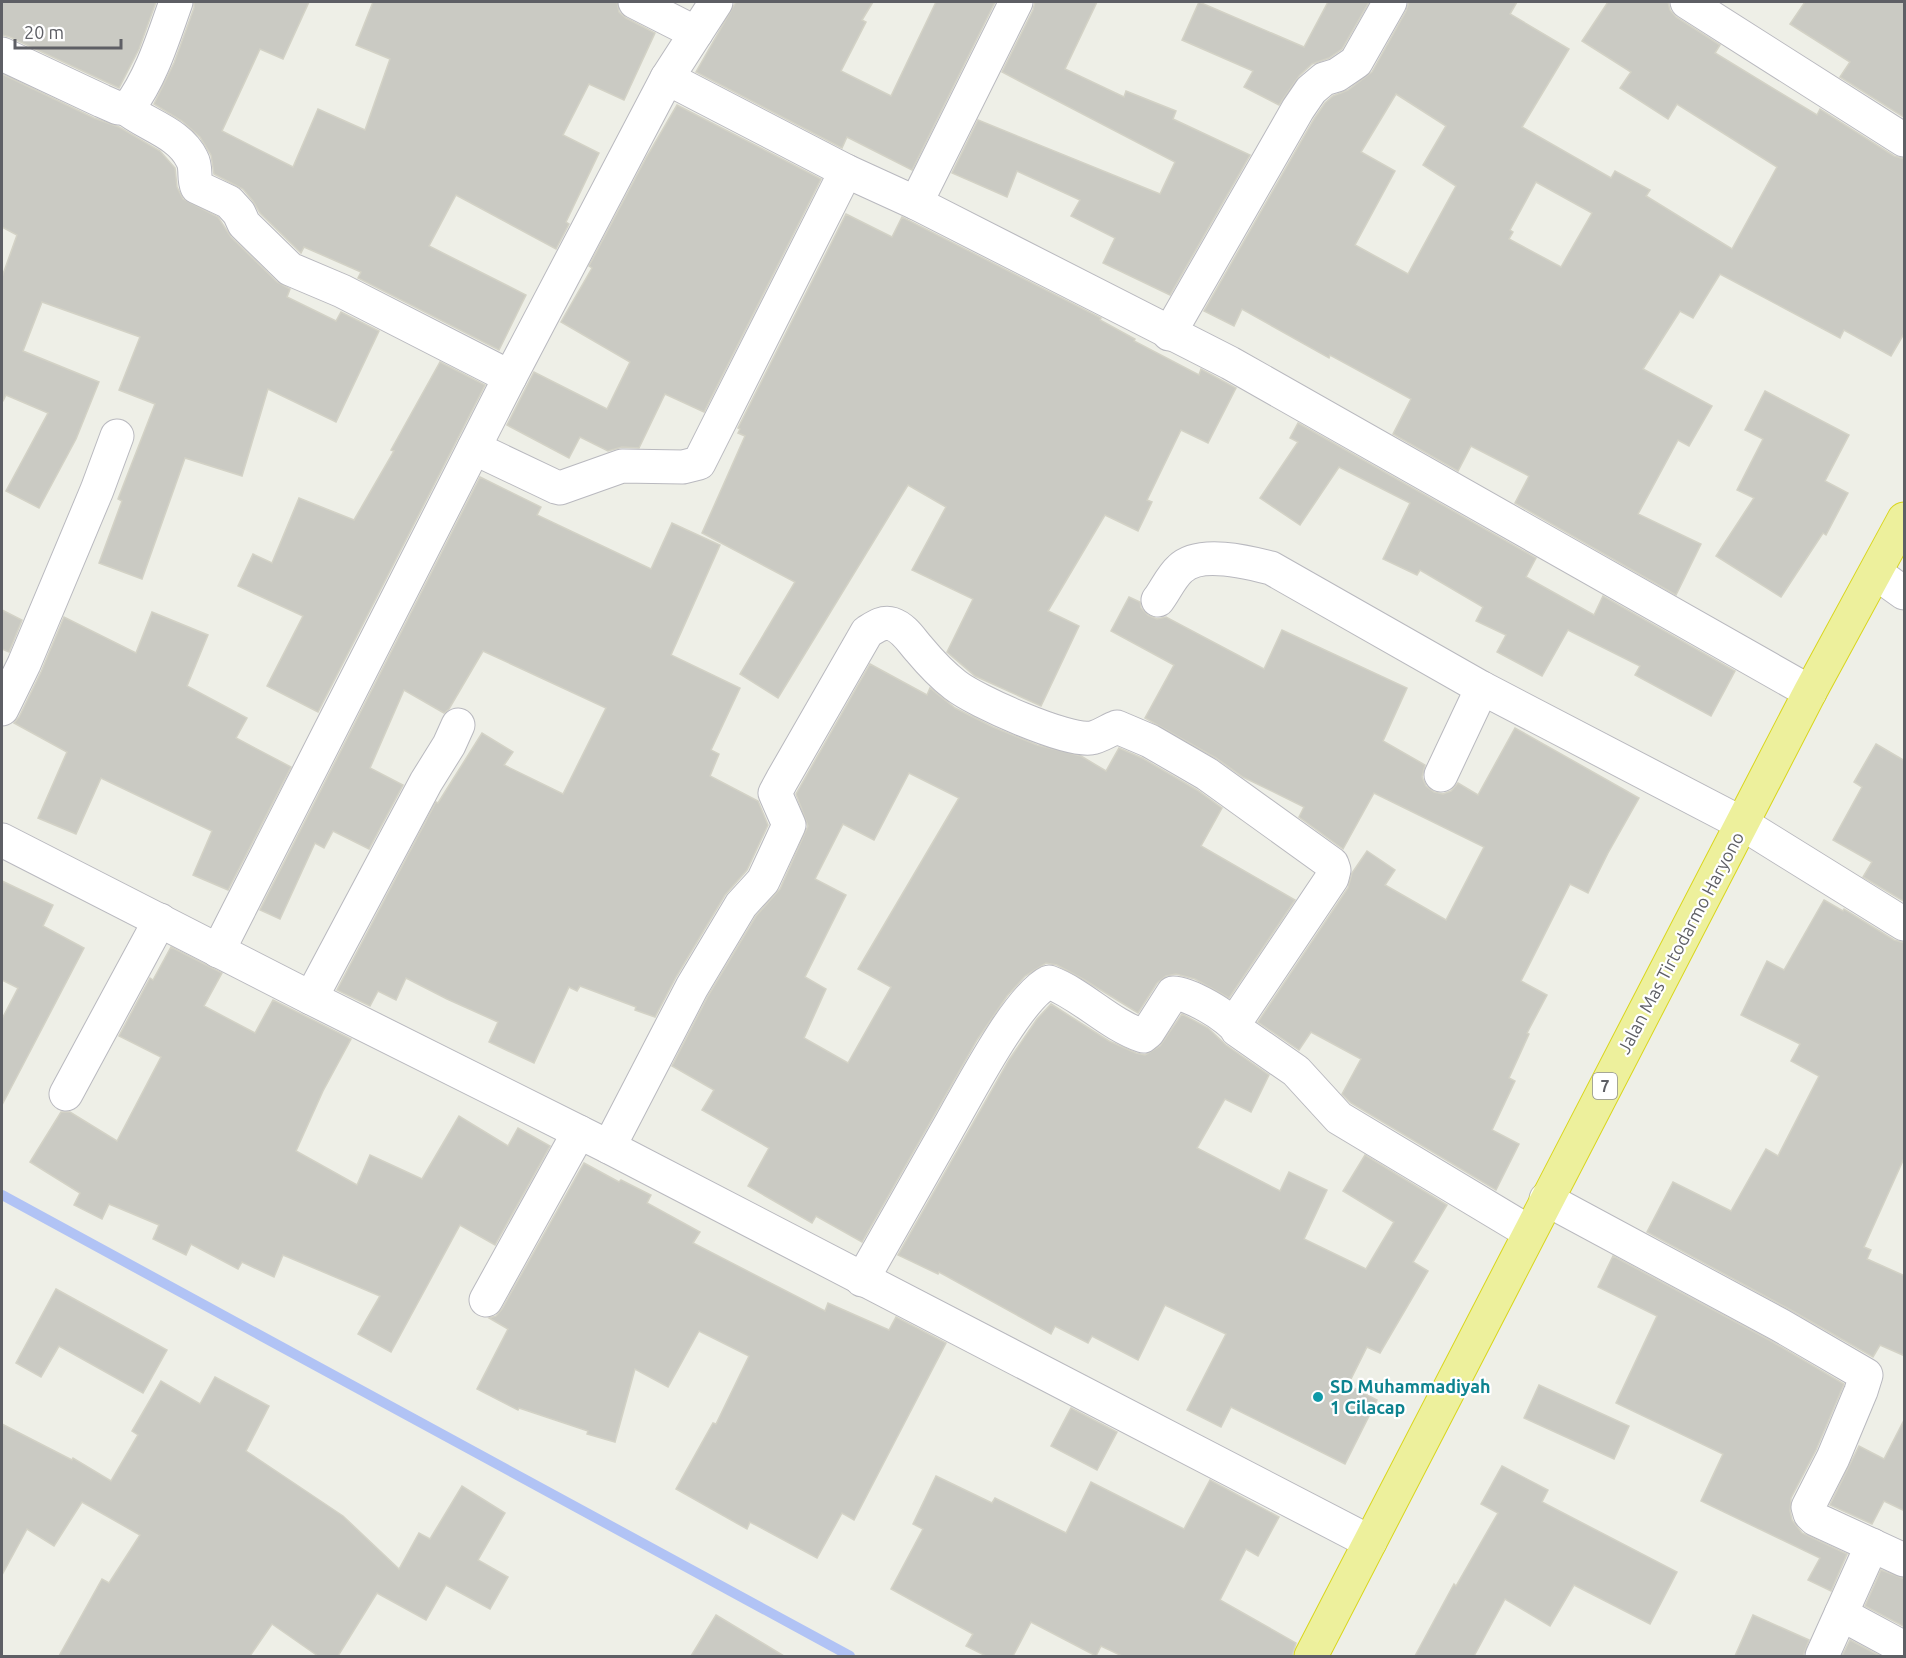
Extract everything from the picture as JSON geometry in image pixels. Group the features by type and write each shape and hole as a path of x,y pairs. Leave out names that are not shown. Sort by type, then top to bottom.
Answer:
{"highway":[{"name":"Jalan Mas Tirtodarmo Haryono","path":"1311,1656 1810,692 1905,519"}],"street":[{"path":"2,54 118,108 129,107 148,77 176,2"},
{"path":"635,2 696,33"},
{"path":"218,951 510,377 667,78 716,2"},
{"path":"916,203 1016,2"},
{"path":"1169,334 1298,109 1311,90 1324,79 1337,75 1356,62 1389,2"},
{"path":"1687,2 1905,141"},
{"path":"667,78 846,171 916,203 1169,334 1230,363 1810,692"},
{"path":"124,107 134,116 167,133 184,148 193,160 197,187 229,202 244,224 284,265 342,291 510,377"},
{"path":"474,448 560,488 628,465 683,467 699,463 846,171"},
{"path":"2,709 24,664 97,490 117,436"},
{"path":"1158,600 1180,568 1199,560 1217,558 1240,560 1271,568 1482,688 1743,824 1905,924"},
{"path":"1876,573 1905,593"},
{"path":"609,1147 692,987 741,905 763,881 785,836 789,825 775,793 867,632 880,624 892,623 905,631 920,651 955,686 990,705 1039,726 1073,736 1091,738 1116,727 1150,741 1207,774 1332,864 1334,870 1332,878 1234,1024"},
{"path":"1441,775 1482,688"},
{"path":"311,998 458,725"},
{"path":"2,840 609,1147 1370,1542"},
{"path":"66,1094 160,920"},
{"path":"862,1280 985,1065 1017,1014 1040,986 1049,982 1080,998 1101,1015 1143,1036 1148,1032 1173,993 1193,1000 1227,1018 1237,1030 1296,1071 1339,1118 1529,1232"},
{"path":"486,1300 579,1132"},
{"path":"1546,1199 1780,1325 1866,1376 1862,1391 1833,1458 1808,1507 1815,1519 1905,1560"},
{"path":"1822,1656 1872,1545"},
{"path":"1841,1614 1905,1648"}],"building":[{"path":"2,2 156,2 139,49 119,88 2,35"},
{"path":"194,2 309,2 283,59 260,49 222,131 293,167 318,109 365,130 390,59 356,45 373,2 617,2 619,12 626,18 655,33 624,100 589,84 563,135 599,153 566,222 569,224 556,249 456,195 429,246 526,295 499,350 358,278 361,272 304,247 301,253 260,213 243,189 214,174 211,155 200,137 182,121 154,104 174,63 194,8"},
{"path":"736,2 873,2 862,20 866,22 841,71 891,96 936,2 995,2 912,170 847,137 842,148 696,72"},
{"path":"1035,2 1097,2 1065,69 1124,97 1126,91 1176,111 1173,119 1250,155 1170,295 1103,263 1115,238 1071,216 1080,200 1017,171 1007,197 952,173 978,120 1160,194 1175,162 1002,72"},
{"path":"1199,2 1304,47 1328,2 1369,2 1342,49 1329,58 1312,64 1299,76 1279,105 1244,87 1253,71 1182,40"},
{"path":"1409,2 1517,2 1510,14 1569,49 1522,127 1611,178 1615,171 1650,190 1646,196 1732,249 1777,167 1677,104 1668,119 1620,88 1631,72 1582,41 1608,2 1668,2 1670,10 1676,17 1720,45 1715,53 1817,115 1820,109 1894,156 1905,159 1905,332 1891,356 1844,330 1840,338 1720,274 1693,318 1680,311 1643,369 1712,406 1689,446 1678,440 1638,514 1701,544 1676,595 1515,503 1529,476 1471,446 1458,471 1393,434 1411,399 1330,355 1329,358 1242,309 1234,326 1204,311 1314,119 1333,96 1348,90 1372,72","holes":["1396,94 1446,126 1423,165 1456,186 1408,274 1355,245 1395,171 1361,152","1536,182 1592,213 1561,267 1509,239 1513,232 1510,230"]},
{"path":"1805,2 1905,2 1905,118 1840,77 1850,62 1790,24"},
{"path":"2,74 94,118 119,127 160,151 175,168 177,187 183,199 218,217 231,237 277,282 290,289 287,297 336,321 341,312 379,331 336,422 268,389 242,476 185,458 142,579 99,563 122,501 118,499 155,404 119,390 140,337 42,302 23,351 99,382 76,439 39,508 6,491 48,413 6,395 2,401 2,277 17,235 2,227"},
{"path":"677,105 821,179 704,412 665,394 639,448 622,447 608,451 580,437 569,458 507,425 534,372 607,409 630,362 561,322 592,268 589,266 646,158"},
{"path":"846,214 892,237 902,217 1101,318 1100,320 1135,339 1134,341 1199,375 1201,369 1236,388 1208,443 1181,430 1147,500 1152,502 1138,531 1105,515 1048,611 1079,626 1041,706 975,676 947,652 973,599 912,570 946,507 908,485 778,698 740,674 795,582 702,533 745,436 738,433 740,429 738,428"},
{"path":"440,362 485,385 318,712 267,686 303,616 238,586 253,554 272,563 299,498 354,520 394,451 391,450"},
{"path":"1765,391 1849,435 1825,481 1848,493 1826,535 1823,533 1781,597 1716,556 1754,498 1737,490 1763,439 1745,430"},
{"path":"1298,423 1536,558 1526,577 1594,615 1603,596 1735,671 1711,716 1635,675 1640,666 1568,630 1542,676 1497,652 1506,635 1476,621 1483,607 1420,570 1417,575 1383,559 1410,503 1339,467 1300,525 1260,498 1298,442 1290,438"},
{"path":"480,477 541,507 537,515 651,569 672,523 720,545 671,655 740,688 711,750 719,754 710,776 758,801 768,825 747,870 725,895 655,1017 635,1010 636,1007 580,986 577,991 569,987 534,1063 489,1042 498,1022 406,978 396,1000 378,991 370,1006 337,990 436,802 438,803 482,733 513,752 504,765 563,794 606,708 483,651 449,709 444,713 404,690 370,768 403,785 369,849 333,831 324,848 315,843 280,919 260,910"},
{"path":"1129,597 1140,602 1141,608 1148,615 1157,619 1166,617 1264,669 1282,630 1407,688 1383,741 1425,765 1422,777 1426,786 1434,792 1443,794 1451,791 1458,783 1478,795 1515,728 1639,798 1588,893 1570,884 1521,981 1547,995 1527,1033 1529,1034 1509,1078 1515,1081 1492,1130 1519,1144 1496,1190 1351,1103 1342,1094 1361,1059 1311,1032 1299,1050 1258,1022 1348,888 1352,873 1367,851 1395,870 1385,885 1446,920 1484,847 1374,793 1343,849 1299,817 1304,807 1243,777 1216,758 1145,718 1174,665 1111,631"},
{"path":"2,610 22,620 9,652 2,649"},
{"path":"152,612 208,635 187,686 247,718 236,738 291,767 228,890 193,875 212,831 101,778 76,834 38,818 67,752 14,723 41,672 64,617 136,653"},
{"path":"870,664 927,695 930,688 955,708 993,727 1037,745 1081,756 1106,771 1119,748 1142,758 1197,790 1222,808 1201,846 1295,900 1229,998 1195,979 1176,974 1166,976 1157,983 1138,1013 1057,965 1046,963 1025,976 1007,996 977,1040 862,1242 816,1216 812,1223 748,1186 769,1148 702,1110 714,1090 672,1066 708,996 756,916 780,889 808,826 796,794","holes":["909,773 959,798 858,969 891,987 848,1063 804,1038 826,989 805,977 846,895 815,879 843,824 874,840"]},
{"path":"1876,744 1905,761 1905,902 1863,877 1872,862 1833,840 1862,787 1854,782"},
{"path":"2,881 53,905 43,926 84,948 2,1105 2,1019 18,988 2,980"},
{"path":"1824,900 1843,911 1844,909 1894,940 1905,943 1905,1156 1864,1247 1871,1250 1867,1259 1905,1276 1905,1356 1880,1345 1873,1357 1647,1232 1673,1182 1731,1211 1766,1149 1778,1156 1819,1076 1791,1061 1800,1044 1741,1015 1767,961 1784,970"},
{"path":"171,947 222,973 204,1006 255,1033 273,1000 351,1039 323,1091 296,1151 357,1185 370,1155 422,1179 459,1116 508,1146 518,1128 550,1146 495,1245 460,1225 391,1352 358,1334 380,1296 283,1255 274,1277 242,1262 238,1269 191,1244 186,1255 153,1239 159,1225 109,1204 102,1219 74,1205 80,1193 30,1162 61,1112 70,1112 117,1141 161,1057 119,1036 150,978 153,980"},
{"path":"1051,1004 1109,1041 1145,1055 1160,1046 1182,1014 1208,1028 1226,1045 1269,1075 1251,1112 1225,1099 1197,1148 1280,1191 1289,1172 1327,1190 1304,1239 1366,1269 1394,1222 1343,1191 1365,1155 1447,1205 1413,1262 1428,1271 1380,1353 1367,1347 1348,1385 1377,1400 1345,1464 1231,1407 1221,1427 1187,1410 1226,1334 1165,1305 1138,1360 1092,1336 1088,1343 1055,1326 1051,1334 939,1272 938,1274 898,1255 1009,1060 1037,1019"},
{"path":"584,1163 619,1182 621,1180 651,1195 647,1203 700,1232 693,1243 825,1311 828,1303 889,1330 896,1317 946,1343 854,1520 842,1513 817,1558 750,1522 747,1529 676,1489 713,1423 716,1424 749,1356 699,1331 668,1387 635,1369 615,1442 587,1434 588,1431 519,1408 518,1410 477,1389 508,1329 489,1318 496,1316 502,1309"},
{"path":"1613,1256 1771,1341 1844,1384 1816,1450 1791,1498 1790,1511 1792,1520 1802,1533 1847,1554 1831,1591 1808,1580 1820,1558 1701,1501 1723,1454 1616,1403 1657,1316 1598,1287"},
{"path":"56,1289 167,1350 143,1393 59,1346 41,1377 16,1363"},
{"path":"215,1377 269,1406 246,1451 343,1516 399,1569 419,1533 430,1539 462,1486 505,1513 478,1560 508,1577 490,1609 446,1585 426,1620 377,1593 338,1656 318,1656 272,1624 250,1656 59,1656 102,1579 109,1583 140,1535 82,1502 54,1546 27,1529 2,1575 2,1424 72,1460 73,1458 111,1481 138,1435 132,1431 161,1381 200,1404"},
{"path":"1539,1385 1629,1426 1614,1459 1524,1418"},
{"path":"1071,1408 1117,1432 1097,1470 1051,1446"},
{"path":"1905,1418 1905,1511 1884,1501 1872,1524 1830,1505 1859,1446 1884,1459"},
{"path":"1502,1466 1548,1490 1542,1502 1677,1572 1650,1624 1574,1585 1550,1626 1505,1599 1474,1656 1415,1656 1454,1584 1456,1586 1498,1513 1481,1504"},
{"path":"936,1476 992,1503 995,1498 1066,1533 1091,1482 1184,1529 1210,1480 1279,1517 1258,1556 1246,1549 1220,1600 1296,1643 1292,1656 1122,1656 1101,1646 1096,1656 1031,1622 1013,1656 986,1656 966,1646 973,1634 891,1589 923,1529 913,1524"},
{"path":"1881,1570 1905,1579 1905,1627 1865,1606"},
{"path":"716,1615 784,1656 691,1656"},
{"path":"1753,1615 1809,1640 1803,1656 1735,1656"},
{"path":"1850,1640 1880,1656 1842,1656"}],"waterway":[{"path":"2,1195 850,1656"}],"place":[{"name":"SD Muhammadiyah 1 Cilacap","path":"1318,1397"}]}
